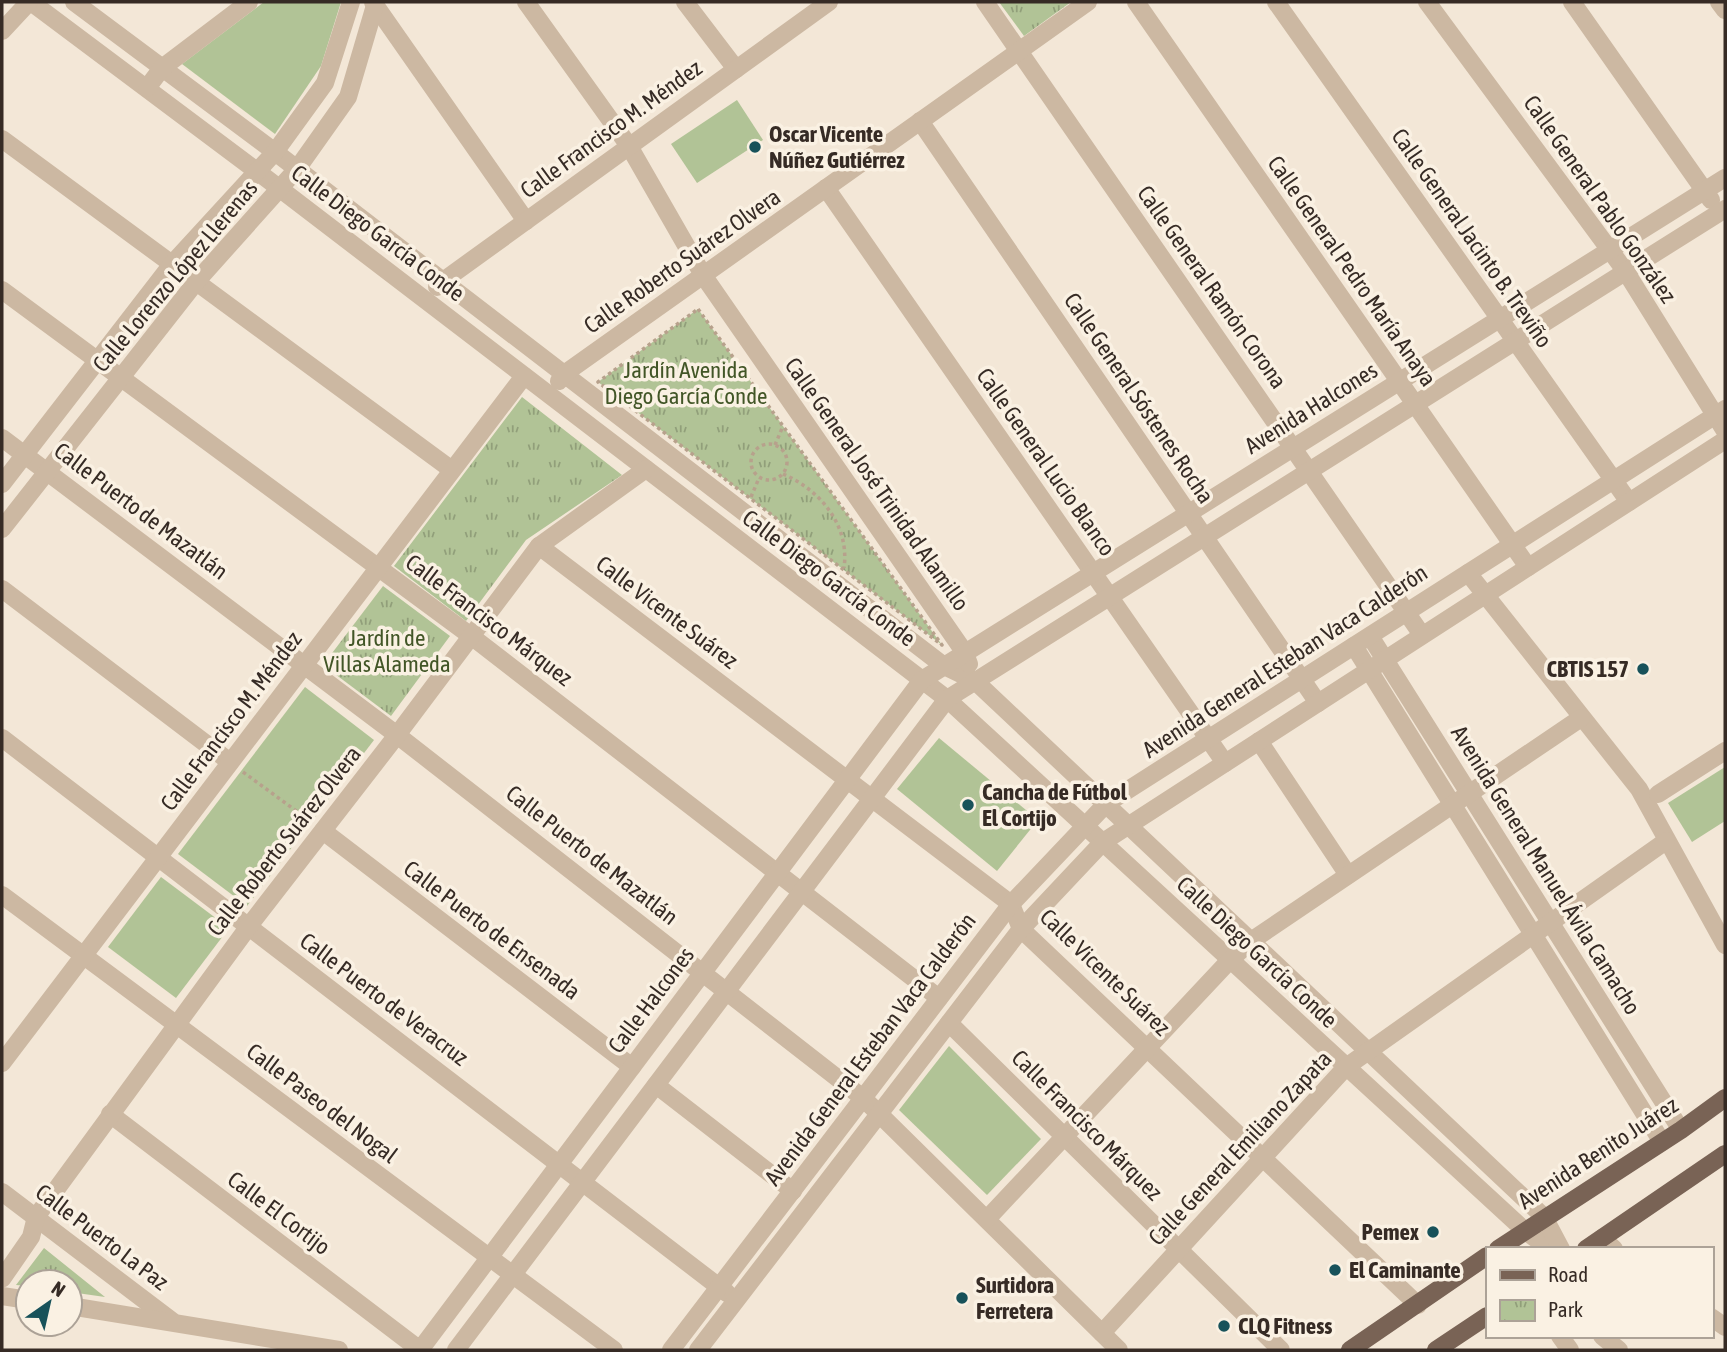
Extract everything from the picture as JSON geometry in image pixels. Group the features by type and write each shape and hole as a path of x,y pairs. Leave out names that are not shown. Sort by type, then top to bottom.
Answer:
{"main road":[{"name":"Avenida Benito Juárez","path":"1501,1247 1681,1130 1725,1098"},
{"path":"1608,1243 1725,1154"},
{"path":"1350,1350 1486,1257"},
{"path":"1436,1350 1486,1317"}],"street":[{"path":"2,31 30,2"},
{"name":"Calle Diego García Conde","path":"30,2 258,172 947,699 1524,1230 1547,1247"},
{"name":"Calle Diego García Conde","path":"74,2 275,152 944,666 975,681 1544,1217 1560,1247"},
{"path":"147,89 162,68 249,2"},
{"name":"Calle Lorenzo López Llerenas","path":"2,484 172,264 275,152 325,83 351,2"},
{"name":"Calle General José Trinidad Alamillo","path":"526,2 629,146 703,275 965,653 975,681"},
{"path":"685,2 736,69"},
{"name":"Calle Francisco M. Méndez","path":"426,300 443,281 829,2"},
{"name":"Calle General Ramón Corona","path":"985,2 1422,635"},
{"name":"Calle Roberto Suárez Olvera","path":"550,395 564,374 1088,2"},
{"name":"Calle General Pedro María Anaya","path":"1136,2 1528,567"},
{"name":"Calle General Jacinto B. Treviño","path":"1276,2 1629,502"},
{"name":"Calle General Pablo González","path":"1427,2 1626,272 1722,418"},
{"path":"456,1350 947,699 1626,272 1723,214 1704,191 1572,2"},
{"path":"1719,2 1725,10"},
{"path":"375,3 526,221"},
{"name":"Calle Lorenzo López Llerenas","path":"2,529 196,282 297,169 348,97 375,3"},
{"name":"Calle General Sóstenes Rocha","path":"920,121 1318,703"},
{"path":"2,139 452,470"},
{"name":"Avenida Halcones","path":"922,680 1725,177"},
{"name":"Calle General Lucio Blanco","path":"826,188 1225,763"},
{"name":"Calle Francisco Márquez","path":"2,290 379,566 939,998"},
{"name":"Calle Francisco M. Méndez","path":"2,1063 9,1038 83,956 524,376"},
{"name":"Avenida General Esteban Vaca Calderón","path":"671,1350 1011,904 1106,804 1614,481 1722,418"},
{"name":"Calle Puerto de Mazatlán","path":"2,438 305,664 863,1098 1119,1350"},
{"name":"Avenida General Esteban Vaca Calderón","path":"698,1350 1021,929 1102,842 1725,440"},
{"name":"Calle Roberto Suárez Olvera","path":"2,1279 31,1237 36,1217 110,1114 249,926 539,546 646,469"},
{"name":"Calle Vicente Suárez","path":"539,546 1011,904 1021,929 1419,1304"},
{"path":"1468,573 1639,789 1725,945"},
{"path":"2,589 230,762"},
{"name":"Avenida General Manuel Ávila Camacho","path":"1370,636 1681,1130"},
{"name":"Avenida General Manuel Ávila Camacho","path":"1353,646 1662,1142"},
{"name":"Calle Halcones","path":"419,1350 922,680"},
{"path":"987,1219 1230,960 1251,941 1581,718"},
{"name":"Calle Puerto de Veracruz","path":"2,737 737,1300"},
{"path":"1259,741 1348,875"},
{"path":"1658,794 1725,751"},
{"name":"Calle Puerto de Ensenada","path":"323,831 632,1068"},
{"name":"Calle General Emiliano Zapata","path":"1102,1333 1346,1067 1666,841"},
{"name":"Calle Paseo del Nogal","path":"2,895 614,1350"},
{"name":"Calle Francisco Márquez","path":"949,1023 1281,1350"},
{"path":"656,1085 793,1191"},
{"name":"Calle El Cortijo","path":"110,1114 419,1350"},
{"path":"820,1155 838,1168"},
{"name":"Calle Puerto La Paz","path":"2,1192 173,1322"},
{"path":"84,1308 339,1350"},
{"path":"1604,1338 1619,1350"}],"path":[{"path":"698,309 783,426 942,645 598,382 698,309"},
{"path":"775,445 783,426"},
{"path":"775,445 782,450 787,460 783,474 771,481 759,478 751,468 751,456 759,446 775,445"},
{"path":"783,474 810,491 828,508 842,536 845,554 843,570"},
{"path":"750,499 759,478"},
{"path":"828,508 845,511"},
{"path":"230,762 323,831"}],"green space":[{"path":"264,2 341,2 321,66 275,134 182,64"},
{"path":"999,2 1071,2 1024,36"},
{"path":"737,100 763,140 697,183 671,144"},
{"name":"Jardín Avenida Diego García Conde","path":"698,309 942,645 598,382"},
{"path":"522,397 622,475 526,540 466,621 394,566"},
{"name":"Jardín de Villas Alameda","path":"383,586 450,636 391,716 323,665"},
{"path":"305,687 374,740 247,906 178,854"},
{"name":"Cancha de Fútbol El Cortijo","path":"939,738 1038,820 997,871 897,789"},
{"path":"1725,767 1725,821 1692,842 1668,803"},
{"path":"161,877 229,928 176,998 108,947"},
{"path":"949,1046 1041,1139 987,1195 899,1110"},
{"path":"44,1248 69,1268 29,1268"},
{"path":"84,1280 105,1297 84,1294"}],"place":[{"name":"Oscar Vicente Núñez Gutiérrez","path":"755,147"},
{"name":"CBTIS 157","path":"1643,669"},
{"name":"Cancha de Fútbol El Cortijo","path":"968,805"},
{"name":"Pemex","path":"1433,1232"},
{"name":"El Caminante","path":"1335,1270"},
{"name":"Surtidora Ferretera","path":"962,1298"},
{"name":"CLQ Fitness","path":"1224,1326"}]}
